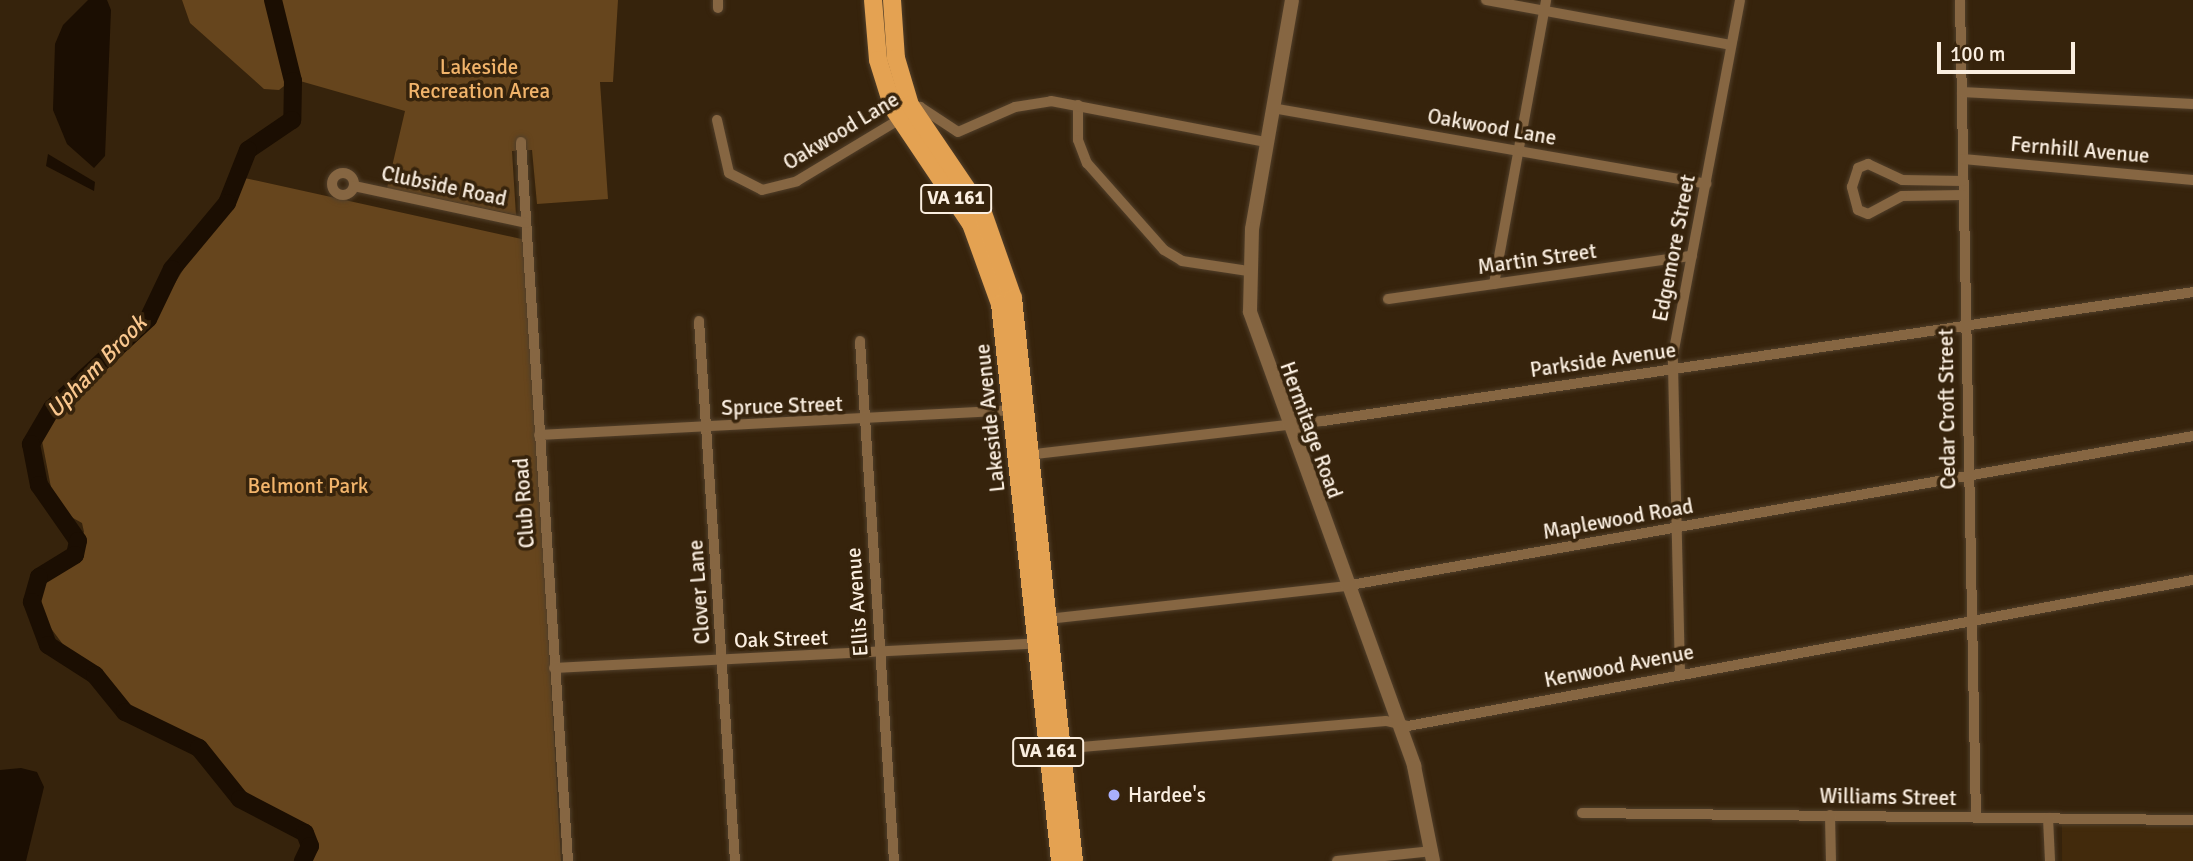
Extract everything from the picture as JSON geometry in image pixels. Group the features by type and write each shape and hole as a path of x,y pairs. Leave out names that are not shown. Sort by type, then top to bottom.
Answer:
{"main road":[{"name":"Lakeside Avenue","path":"873,0 877,60 906,115 958,201 985,256 1000,304 1019,410 1055,749 1060,861"},
{"name":"Lakeside Avenue","path":"892,0 896,58 906,115"},
{"name":"Lakeside Avenue","path":"1023,456 1048,619 1044,643"},
{"name":"Lakeside Avenue","path":"1055,749 1074,861"}],"street":[{"name":"Hermitage Road","path":"1292,0 1266,142 1248,271 1256,338 1345,586 1419,781 1433,856"},
{"path":"1486,0 1545,5 1731,45"},
{"name":"Edgemore Street","path":"1680,674 1674,369 1692,256 1740,0"},
{"name":"Cedar Croft Street","path":"1960,0 1970,621 1976,817"},
{"path":"1494,284 1545,5"},
{"path":"1962,92 2193,104"},
{"name":"Oakwood Lane","path":"717,120 729,173 767,190 797,181 906,115 925,108 958,132 1027,103 1078,105 1266,142"},
{"path":"1078,105 1082,155 1164,250 1182,261 1248,271"},
{"name":"Oakwood Lane","path":"1272,108 1706,184"},
{"name":"Club Road","path":"521,142 568,861"},
{"name":"Fernhill Avenue","path":"1963,159 2193,180"},
{"path":"1963,181 1902,180 1868,164 1858,168 1852,187 1858,210 1868,214 1902,196 1963,195"},
{"name":"Clubside Road","path":"354,186 526,223"},
{"name":"Martin Street","path":"1388,299 1692,256"},
{"name":"Parkside Avenue","path":"1023,456 1286,425 2193,292"},
{"name":"Clover Lane","path":"699,321 735,861"},
{"name":"Ellis Avenue","path":"860,341 894,861"},
{"name":"Spruce Street","path":"539,435 864,422 1019,410"},
{"name":"Maplewood Road","path":"1048,619 1345,586 2193,436"},
{"name":"Kenwood Avenue","path":"1055,749 1150,740 1398,725 2193,580"},
{"name":"Oak Street","path":"554,668 1044,643"},
{"name":"Williams Street","path":"1582,813 2193,820"},
{"path":"1830,815 1831,861"},
{"path":"2048,818 2049,861"},
{"path":"1337,861 1433,856"}],"shaded area":[{"path":"88,0 107,0 111,10 105,156 94,168 67,144 53,110 55,44 63,25"},
{"path":"48,154 95,182 94,191 46,166"},
{"path":"21,768 37,772 44,787 26,861 0,861 0,770"},
{"path":"2062,824 2193,827 2193,861 2062,861"}],"green space":[{"name":"Lakeside Recreation Area","path":"182,0 618,0 613,82 600,82 608,199 537,204 532,150 512,151 516,215 387,188 405,111 293,79 279,90 264,89 190,23"},
{"name":"Belmont Park","path":"240,177 526,240 561,861 310,861 315,846 225,783 211,756 103,698 38,611 35,579 65,566 84,532 82,523 55,508 42,441 47,423 81,381 156,314"}],"waterway":[{"name":"Upham Brook","path":"273,0 293,81 292,120 248,150 227,203 172,269 148,319 52,408 31,444 39,485 78,541 75,555 39,577 32,602 48,645 95,675 125,712 199,748 240,799 305,833 310,846 303,861"}],"place":[{"name":"Hardee's","path":"1114,795"}]}
